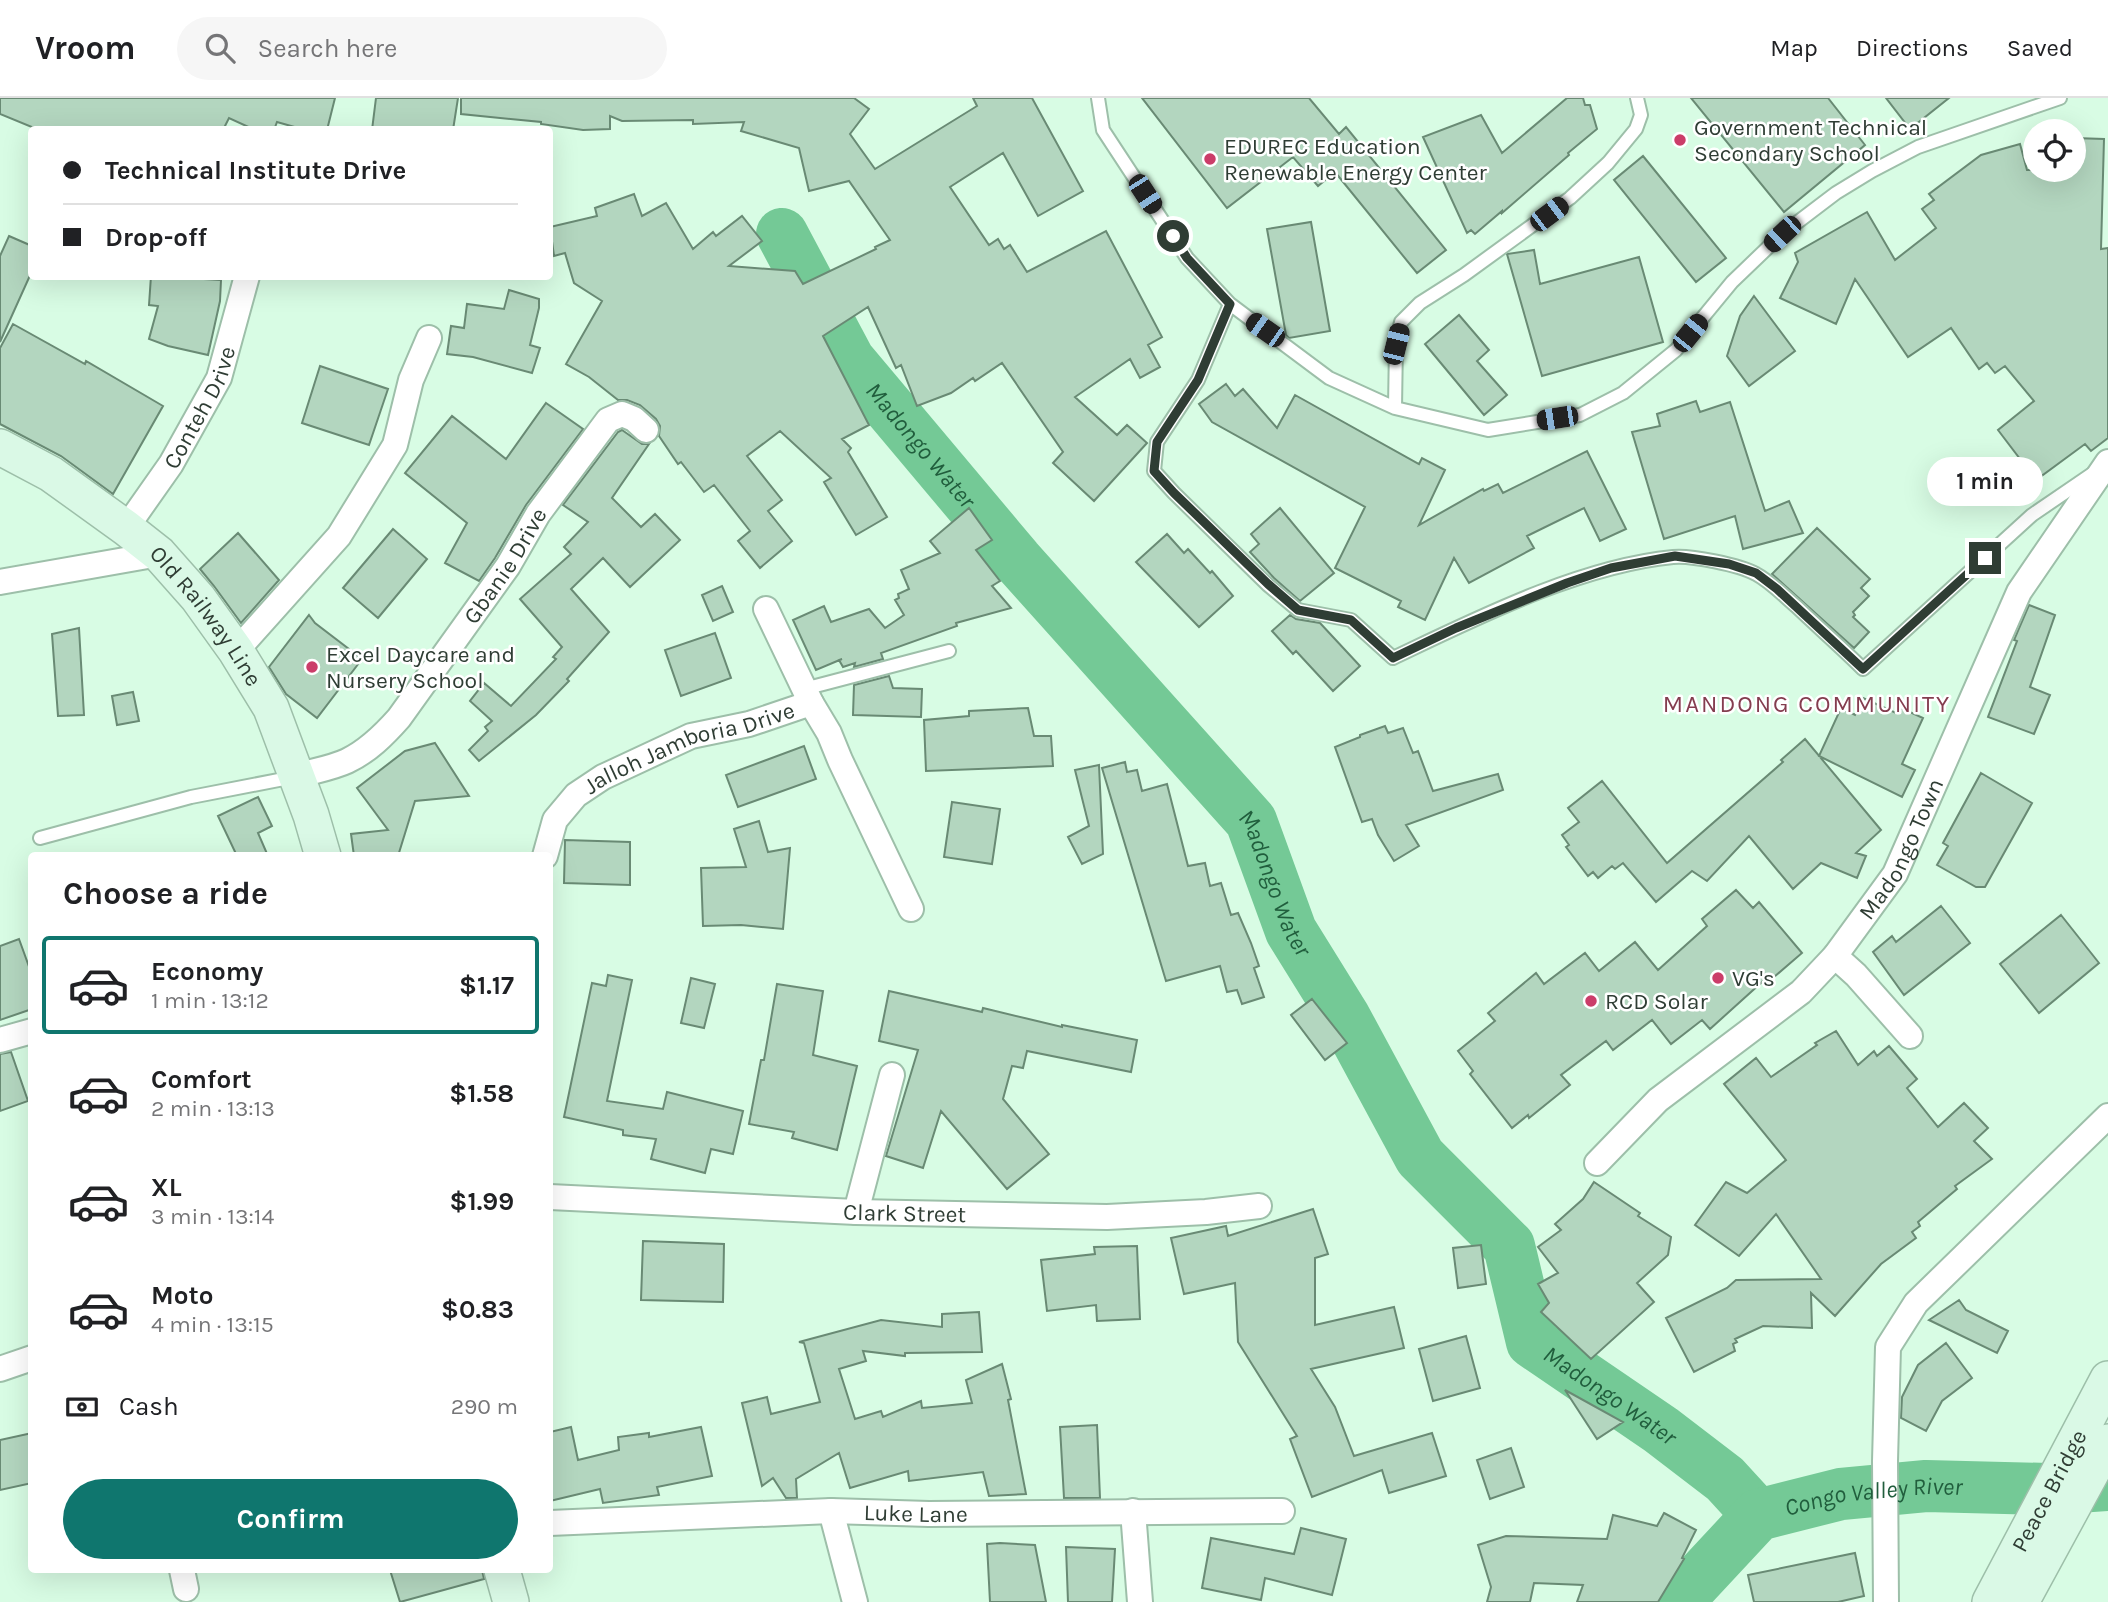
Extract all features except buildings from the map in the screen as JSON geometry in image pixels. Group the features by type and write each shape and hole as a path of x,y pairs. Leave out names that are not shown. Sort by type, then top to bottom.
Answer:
{"street":[{"name":"Conteh Drive","path":"126,528 171,464 219,379 246,280"},
{"path":"236,651 339,536 395,445 411,380 429,338"},
{"name":"Gbanie Drive","path":"298,776 346,762 369,748 391,727 508,566 538,514 608,420 622,414 635,419 646,430"},
{"name":"Old Railway Line","path":"0,447 51,474 126,528 159,554 198,598 236,651 271,708 298,776 322,852"},
{"name":"Madongo Town","path":"1597,1163 1658,1100 1801,992 1835,956 1895,874 2020,592 2106,463"},
{"path":"0,582 159,554"},
{"path":"766,609 807,696"},
{"name":"Jalloh Jamboria Drive","path":"546,852 555,820 576,795 603,777 691,736 750,723 807,696 830,733 839,760 911,909"},
{"path":"1835,956 1856,975 1910,1036"},
{"path":"0,1040 28,1032"},
{"path":"856,1212 892,1075"},
{"path":"1886,1602 1885,1461 1888,1346 1916,1303 2108,1116"},
{"name":"Clark Street","path":"553,1197 856,1212 1107,1217 1206,1212 1259,1206"},
{"path":"0,1369 28,1358"},
{"name":"Peace Bridge","path":"1990,1602 2108,1379"},
{"path":"2021,1602 2108,1442"},
{"path":"831,1511 855,1602"},
{"name":"Luke Lane","path":"553,1523 831,1511 929,1514 1282,1511"},
{"path":"1133,1511 1140,1602"},
{"path":"503,1573 511,1602"}],"lane":[{"path":"1098,98 1103,130 1187,258 1230,304 1329,378 1395,408 1488,429 1580,415 1623,393 1676,350 1731,282 1782,234 1836,192 1918,147 2060,98"},
{"path":"1395,408 1395,356 1401,322 1420,303 1464,275 1570,198 1608,163 1636,129 1641,115 1637,98"},
{"path":"1230,304 1198,380 1157,442 1154,471 1268,584 1298,610 1351,620 1393,658 1456,628 1567,583 1611,568 1675,556 1729,564 1756,573 1777,589 1863,669 2032,515 2106,463"},
{"path":"807,696 949,651"},
{"path":"40,838 191,797 298,776"}],"waterway":[{"name":"Madongo Water","path":"782,234 849,360 1017,560 1251,821 1291,931 1345,1018 1420,1157 1509,1246 1532,1342 1661,1430 1725,1479 1758,1515"},
{"name":"Congo Valley River","path":"1681,1602 1691,1587 1758,1515 1841,1494 1926,1486 2048,1489 2108,1485"}],"place":[{"name":"Government Technical Secondary School","path":"1680,140"},
{"name":"EDUREC Education Renewable Energy Center","path":"1210,159"},
{"name":"Excel Daycare and Nursery School","path":"312,667"},
{"name":"VG's","path":"1718,978"},
{"name":"RCD Solar","path":"1591,1001"}],"district":[{"name":"MANDONG COMMUNITY","path":"1807,704"}],"route":[{"path":"1173,236 1187,258 1230,304 1198,380 1157,442 1154,471 1268,584 1298,610 1351,620 1393,658 1456,628 1567,583 1611,568 1675,556 1729,564 1756,573 1777,589 1863,669 1985,558"}]}
